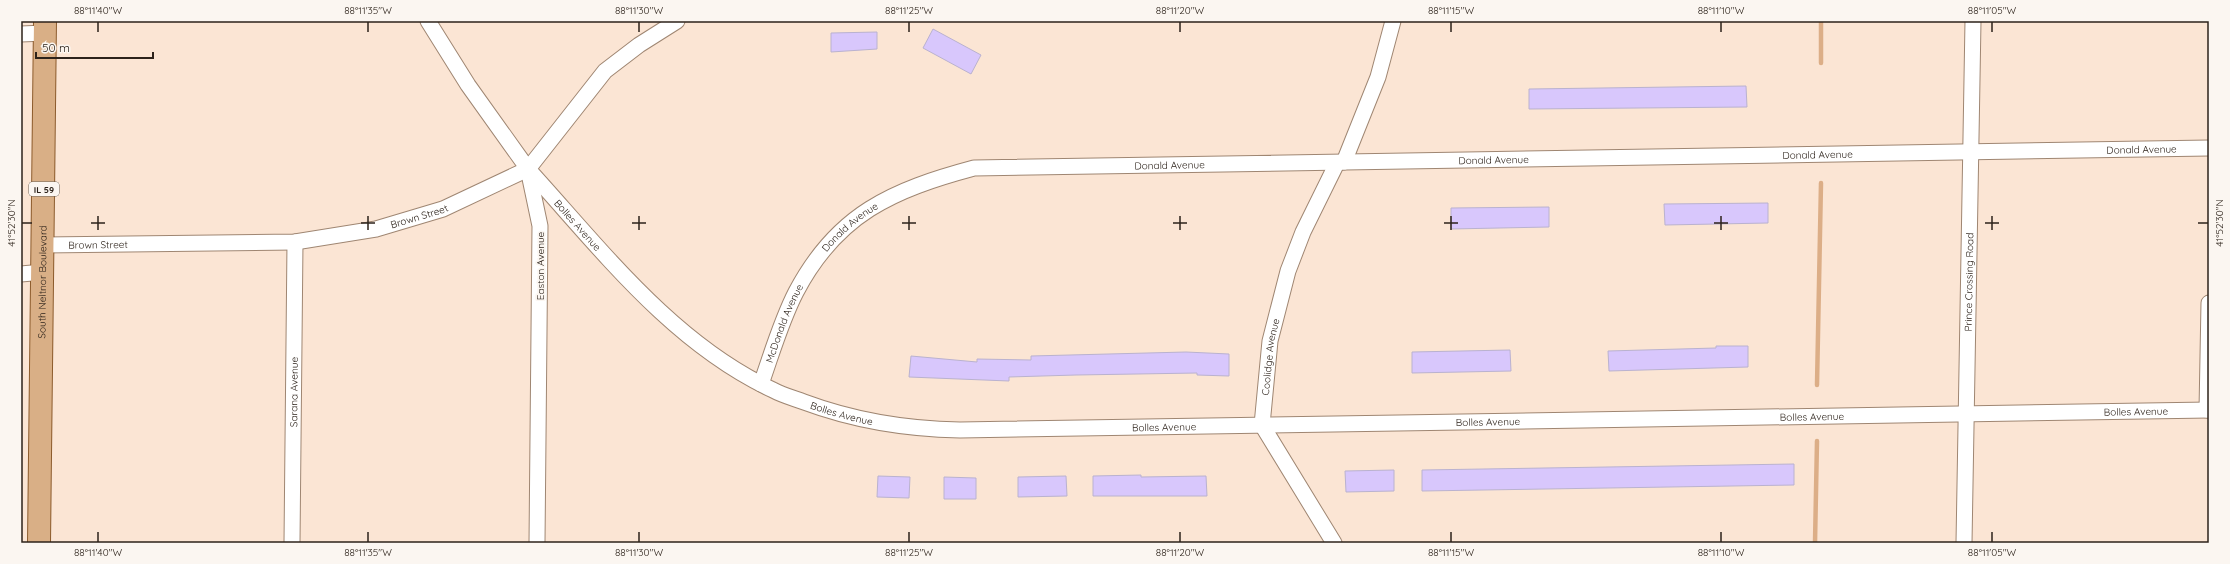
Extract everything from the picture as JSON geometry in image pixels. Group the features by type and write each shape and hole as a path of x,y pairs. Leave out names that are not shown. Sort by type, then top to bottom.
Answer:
{"main road":[{"name":"South Neltnor Boulevard","path":"39,543 45,27"}],"street":[{"name":"Easton Avenue","path":"428,21 468,85 528,169 540,226 537,543"},
{"name":"Brown Street","path":"43,245 295,242 368,231 407,221 466,200 528,169 605,72 638,45 677,21"},
{"name":"Coolidge Avenue","path":"1262,426 1270,341 1286,279 1303,232 1340,163 1378,77 1393,21"},
{"name":"Prince Crossing Road","path":"1964,543 1973,21"},
{"path":"21,34 45,27"},
{"name":"Donald Avenue","path":"812,266 835,235 876,205 922,182 974,168 2209,148"},
{"name":"Bolles Avenue","path":"528,169 629,280 668,318 724,362 767,387 839,414 890,426 923,429 1262,426 2208,410"},
{"name":"Sarana Avenue","path":"292,543 295,242"},
{"name":"McDonald Avenue","path":"767,387 787,312 812,266"},
{"path":"21,274 42,272"},
{"path":"2208,410 2209,303"},
{"path":"1262,426 1334,543"}],"building":[{"path":"933,29 981,55 971,74 923,48"},
{"path":"877,32 877,49 831,52 831,33"},
{"path":"1746,86 1747,107 1529,109 1529,89"},
{"path":"1768,203 1768,223 1665,225 1664,204"},
{"path":"1549,207 1549,227 1451,229 1451,208"},
{"path":"1716,346 1748,346 1748,367 1609,371 1608,351 1716,348"},
{"path":"1510,350 1511,371 1412,373 1412,352"},
{"path":"1186,352 1229,354 1229,376 1197,375 1197,373 1076,375 1009,377 1009,381 909,377 911,356 977,362 977,359 1031,360 1031,356"},
{"path":"1794,464 1794,485 1422,491 1422,470"},
{"path":"1394,470 1394,491 1346,492 1345,471"},
{"path":"1141,475 1141,477 1206,476 1207,496 1093,496 1093,476"},
{"path":"878,476 910,477 909,498 877,497"},
{"path":"1066,476 1067,496 1018,497 1018,477"},
{"path":"944,477 976,478 976,499 944,499"}],"waterway":[{"path":"1821,21 1821,63"},
{"path":"1817,385 1821,183"},
{"path":"1815,543 1817,441"}]}
